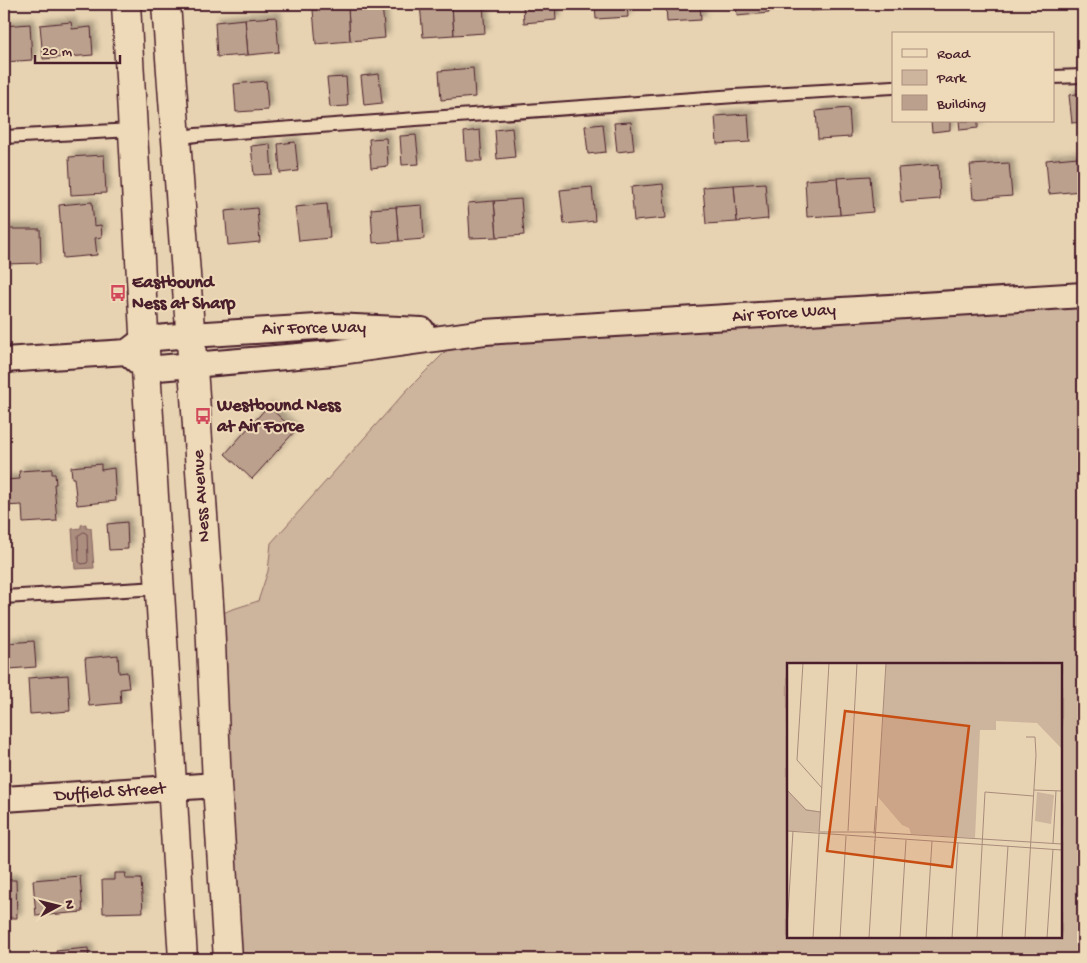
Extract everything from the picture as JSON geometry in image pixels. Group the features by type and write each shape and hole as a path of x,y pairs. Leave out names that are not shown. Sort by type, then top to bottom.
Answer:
{"main road":[{"path":"126,4 139,353 159,588 183,959"},
{"name":"Ness Avenue","path":"166,4 210,619 217,785 228,959"}],"street":[{"name":"Air Force Way","path":"139,353 193,364 333,353 485,332 1083,295"},
{"name":"Air Force Way","path":"139,353 191,335 333,326 485,332"},
{"path":"4,360 139,353"},
{"name":"Duffield Street","path":"4,799 217,785"}],"lane":[{"path":"1054,78 1083,76"},
{"path":"176,138 216,133 892,87"},
{"path":"4,137 132,130"},
{"path":"4,597 159,588"}],"green space":[{"path":"1083,295 1083,959 228,959 210,619 258,601 268,571 271,543 406,391 462,335"}],"water":[{"path":"86,524 86,528 91,528 94,568 75,569 72,529 81,528 81,525"}],"building":[{"path":"382,4 385,38 350,41 348,7"},
{"path":"420,4 452,4 454,35 423,37"},
{"path":"452,4 483,4 485,33 454,35"},
{"path":"523,4 555,4 556,20 524,23"},
{"path":"595,4 627,4 628,17 596,19"},
{"path":"666,4 700,4 701,20 667,22"},
{"path":"736,4 768,4 769,13 737,16"},
{"path":"809,4 841,4 842,9 810,11"},
{"path":"348,7 350,41 316,44 313,10"},
{"path":"276,17 279,52 248,55 245,19"},
{"path":"245,19 248,55 217,57 215,22"},
{"path":"71,22 72,29 91,27 93,55 43,59 40,25"},
{"path":"30,24 32,60 4,62 4,26"},
{"path":"473,68 475,97 441,100 439,71"},
{"path":"379,74 382,103 364,105 361,76"},
{"path":"346,77 348,106 330,107 327,78"},
{"path":"266,81 268,110 236,112 234,84"},
{"path":"1083,93 1083,122 1072,123 1069,95"},
{"path":"849,108 851,137 818,139 816,111"},
{"path":"748,114 750,142 717,144 715,116"},
{"path":"631,122 634,150 617,152 614,123"},
{"path":"931,122 950,122 950,130 932,132"},
{"path":"959,122 978,122 978,128 960,130"},
{"path":"603,124 606,152 588,154 585,126"},
{"path":"512,128 515,157 497,159 495,130"},
{"path":"480,130 482,161 466,161 464,132"},
{"path":"416,135 419,164 402,165 400,136"},
{"path":"386,138 388,166 371,168 369,139"},
{"path":"295,142 298,171 280,173 278,144"},
{"path":"270,144 272,174 254,175 251,146"},
{"path":"104,155 106,193 71,195 69,157"},
{"path":"1078,157 1081,191 1049,194 1046,160"},
{"path":"1009,163 1012,196 973,199 970,165"},
{"path":"938,165 940,199 901,202 898,168"},
{"path":"870,176 873,212 840,215 837,178"},
{"path":"837,178 840,215 807,217 805,180"},
{"path":"765,183 768,219 737,222 734,185"},
{"path":"663,184 666,218 634,221 631,187"},
{"path":"734,185 737,222 706,224 703,187"},
{"path":"592,187 595,221 564,224 560,190"},
{"path":"521,199 524,235 497,237 494,201"},
{"path":"494,201 497,237 470,238 468,203"},
{"path":"92,202 94,226 101,225 102,237 95,238 97,255 63,258 59,205"},
{"path":"327,204 330,238 299,241 295,207"},
{"path":"422,205 424,239 399,241 396,207"},
{"path":"396,207 399,241 373,243 371,209"},
{"path":"257,208 260,242 228,245 225,211"},
{"path":"4,229 40,229 41,263 4,264"},
{"path":"268,406 295,431 252,479 225,454"},
{"path":"101,464 101,470 114,468 116,501 77,505 71,467"},
{"path":"52,469 52,474 55,474 56,484 54,484 57,521 23,523 22,505 4,506 4,480 20,479 19,471"},
{"path":"127,522 128,549 109,550 107,524"},
{"path":"34,641 36,667 9,669 7,643"},
{"path":"118,655 119,673 127,672 129,688 120,689 121,703 89,706 85,658"},
{"path":"68,675 70,711 30,714 28,678"},
{"path":"114,873 126,873 125,879 141,879 143,912 103,913 102,880 114,880"},
{"path":"80,876 83,912 36,916 33,880"},
{"path":"4,880 16,880 17,918 4,918"},
{"path":"88,948 89,959 57,959 56,951"}],"place":[{"name":"Eastbound Ness at Sharp","path":"118,293"},
{"name":"Westbound Ness at Air Force","path":"203,416"}]}
